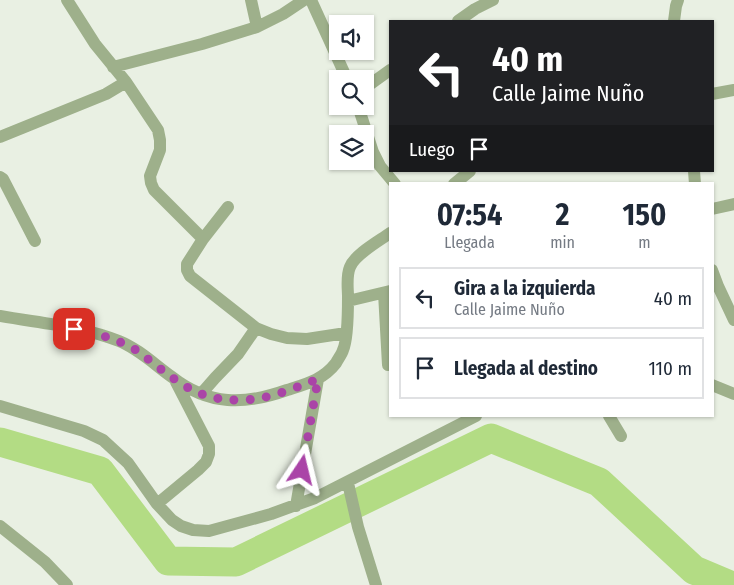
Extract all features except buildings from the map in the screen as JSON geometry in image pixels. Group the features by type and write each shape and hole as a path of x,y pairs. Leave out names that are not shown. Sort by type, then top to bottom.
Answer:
{"street":[{"path":"251,0 257,27"},
{"path":"113,67 202,44 257,27 283,14 304,0"},
{"path":"311,0 343,70"},
{"path":"459,20 493,0"},
{"path":"674,20 678,0"},
{"path":"72,2 95,44 126,82 158,130 160,150 150,176 154,190 203,239"},
{"path":"374,82 389,71"},
{"path":"0,137 106,94 126,82"},
{"path":"714,94 734,90"},
{"path":"361,115 373,152 380,166 393,182"},
{"path":"456,182 469,172"},
{"path":"0,177 3,179 35,241"},
{"path":"714,209 734,204"},
{"path":"228,207 203,239 187,264 190,276 256,328 270,334 307,339 346,333"},
{"path":"0,316 89,332 119,341 137,351 188,389 224,400 255,399 318,379 336,363 344,349 348,301 347,278 350,267 362,253 389,234"},
{"path":"714,275 734,320"},
{"path":"348,301 387,292 388,365"},
{"path":"201,394 238,354 256,328"},
{"path":"296,506 318,379"},
{"path":"157,504 198,470 206,462 209,454 209,446 175,380"},
{"path":"714,386 734,394"},
{"path":"0,406 84,431 103,440 128,464 157,504 172,520 181,526 193,530 209,531 272,514 315,498 348,483 474,417"},
{"path":"611,417 621,436"},
{"path":"348,483 358,527 376,585"},
{"path":"0,526 45,562 67,585"}],"waterway":[{"path":"0,442 100,471 168,561 236,562 491,438 599,482 694,570 730,585"}],"route":[{"path":"74,329 119,341 137,351 188,389 224,400 255,399 269,396 318,379 302,470"}]}
